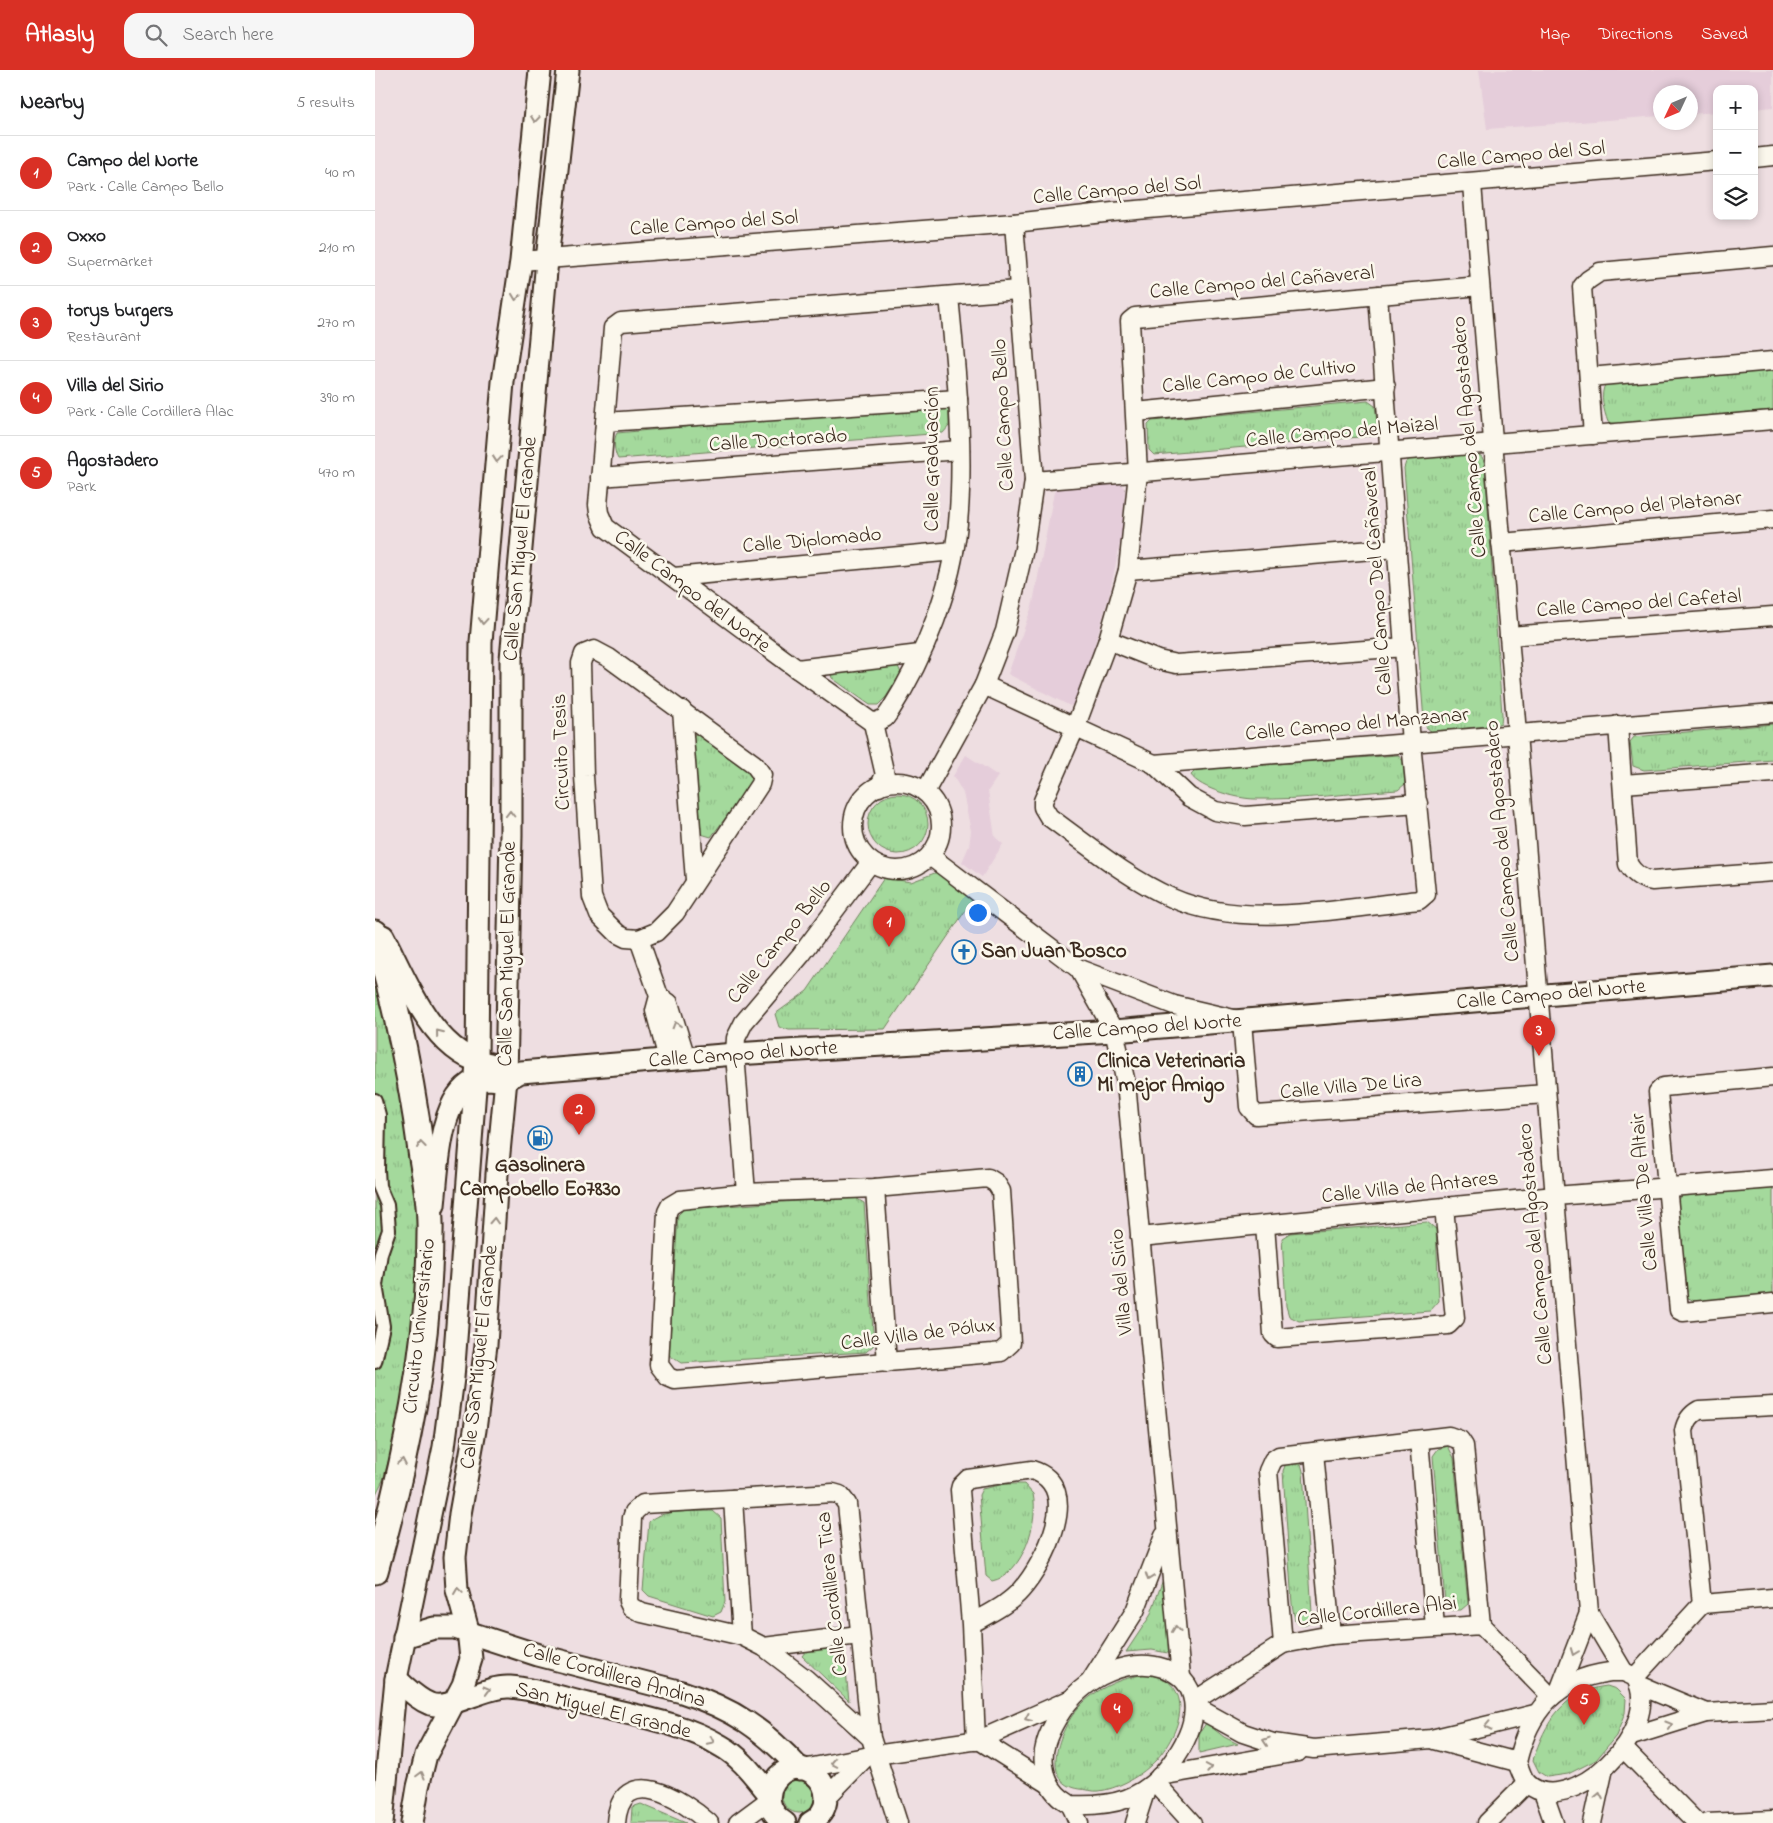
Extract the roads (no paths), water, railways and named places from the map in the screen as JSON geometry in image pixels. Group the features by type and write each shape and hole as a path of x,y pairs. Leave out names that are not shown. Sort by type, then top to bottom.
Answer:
{"main road":[{"name":"Circuito Universitario","path":"375,933 407,1056 418,1123 431,1231 417,1384 392,1510 375,1571"},
{"path":"375,1529 392,1510"}],"street":[{"name":"Calle San Miguel El Grande","path":"382,1823 397,1679 404,1638 424,1551 450,1412 476,1071 481,642 503,382 521,261 540,70"},
{"name":"Calle San Miguel El Grande","path":"412,1823 426,1755 463,1685 471,1659 468,1630 457,1590 455,1557 486,1345 497,1174 511,1072 511,659 547,260 568,70"},
{"path":"1758,158 1773,156"},
{"name":"Calle Campo del Sol","path":"521,261 1013,223 1113,212 1472,184 1713,162"},
{"name":"Calle Campo del Agostadero","path":"1472,184 1589,1613"},
{"name":"Calle Campo Bello","path":"925,792 984,685 1005,631 1013,601 1034,481 1013,223"},
{"path":"1593,435 1582,287 1593,275 1600,272 1773,256"},
{"name":"Calle Campo del Cañaveral","path":"1426,894 1419,900 1264,915 1226,912 1173,899 1123,872 1045,812 1043,801 1075,728 1108,640 1128,570 1138,472 1136,412 1129,324 1135,317 1480,286"},
{"path":"949,296 1019,290"},
{"name":"Calle Campo Del Cañaveral","path":"1378,295 1411,743 1426,894"},
{"name":"Calle Campo del Norte","path":"877,722 797,669 605,527 599,514 599,477 611,334 616,324 621,322 949,296"},
{"name":"Calle Graduación","path":"877,722 899,696 920,654 942,597 954,551 960,502 960,450 958,399 949,296"},
{"path":"1589,377 1773,361"},
{"name":"Calle Campo de Cultivo","path":"1136,412 1386,387"},
{"name":"Calle Doctorado","path":"605,422 958,399"},
{"name":"Calle Campo del Maizal","path":"1034,481 1773,420"},
{"name":"Calle Doctorado","path":"599,477 960,450"},
{"name":"Calle Campo del Platanar","path":"1501,543 1773,519"},
{"path":"1128,570 1397,548"},
{"name":"Calle Diplomado","path":"674,577 954,551"},
{"name":"Calle Campo del Cafetal","path":"1509,636 1773,616"},
{"path":"1108,640 1157,660 1176,664 1405,647"},
{"name":"Circuito Tesis","path":"588,651 599,651 682,710 754,764 762,775 760,784 695,880 675,913 656,932 639,939 626,938 610,928 599,915 592,897 584,776 581,663 584,654 588,651"},
{"path":"797,669 920,654"},
{"path":"984,685 1154,764 1201,804 1229,814 1245,816 1418,803"},
{"path":"682,710 695,880"},
{"name":"Calle Campo del Manzanar","path":"1154,764 1773,713"},
{"path":"877,722 894,772 900,782"},
{"path":"877,722 885,775 879,786"},
{"path":"1618,725 1628,864 1638,876 1652,881 1773,872"},
{"path":"1623,784 1773,774"},
{"path":"900,782 913,785 925,792 934,803 940,816 941,830 937,844 930,856 920,864 908,869 895,870 883,868 871,862 856,842 854,817 866,795 879,786 900,782"},
{"name":"Calle Campo del Norte","path":"930,856 1079,969 1166,1003 1243,1021"},
{"name":"Calle Campo Bello","path":"735,1054 736,1038 744,1022 801,955 871,862"},
{"path":"375,922 428,1019 453,1049 476,1071 459,1095 446,1120 431,1231"},
{"path":"639,939 659,996 655,1011 677,1059"},
{"name":"Calle Campo del Norte","path":"1079,969 1114,1031"},
{"name":"Calle Campo del Norte","path":"476,1071 511,1072 735,1054 1114,1031 1773,976"},
{"name":"Calle Villa De Lira","path":"1243,1021 1249,1107 1252,1112 1262,1117 1546,1094"},
{"name":"Villa del Sirio","path":"1114,1031 1126,1083 1181,1677"},
{"path":"735,1054 746,1193"},
{"name":"Calle Villa De Altair","path":"1773,1076 1661,1088 1658,1092 1679,1310 1683,1312 1773,1303"},
{"path":"375,1100 379,1116 377,1136 379,1178 387,1205 389,1230 381,1253 376,1285 383,1326 376,1352"},
{"name":"Calle Villa de Pólux","path":"981,1177 996,1184 1001,1191 1012,1336 1011,1343 1001,1352 675,1380 663,1372 659,1365 667,1212 670,1206 680,1200 746,1193 875,1188 981,1177"},
{"name":"Calle Villa de Antares","path":"1141,1237 1555,1196 1773,1179"},
{"path":"875,1188 887,1363"},
{"path":"1265,1225 1273,1334 1277,1338 1448,1325 1455,1318 1444,1208"},
{"path":"1702,1604 1684,1431 1685,1425 1692,1414 1699,1410 1773,1406"},
{"path":"1283,1644 1268,1471 1273,1460 1279,1456 1449,1436 1460,1440 1464,1446 1481,1624"},
{"path":"1419,1440 1435,1627"},
{"path":"1314,1452 1331,1634"},
{"path":"971,1624 998,1608 1020,1591 1046,1554 1056,1521 1057,1495 1047,1477 1039,1472 1031,1470 968,1479 961,1486 977,1740"},
{"name":"Calle Cordillera Tica","path":"871,1738 806,1679 764,1647 742,1636 642,1613 631,1607 628,1602 632,1518 638,1508 643,1504 733,1498 833,1494 844,1498 847,1504 871,1738 870,1757 891,1796 898,1823"},
{"path":"733,1498 742,1636"},
{"path":"1089,1684 1135,1611 1166,1531"},
{"path":"1633,1678 1702,1604 1773,1598"},
{"path":"1589,1613 1633,1678 1641,1705 1628,1742 1604,1768 1573,1787 1552,1793 1543,1792 1527,1783 1517,1762 1525,1735 1535,1714 1555,1694 1594,1674 1633,1678 1707,1713"},
{"path":"1555,1694 1589,1613"},
{"name":"Calle Cordillera Alai","path":"1194,1704 1283,1644 1331,1634 1481,1624 1555,1694"},
{"path":"404,1638 434,1628 468,1630"},
{"name":"Calle Cordillera Andina","path":"468,1630 520,1650 704,1699 731,1712 767,1735 802,1769 811,1772 823,1783 826,1800"},
{"path":"764,1647 859,1634"},
{"path":"1049,1784 1043,1755 1048,1734 1063,1709 1089,1684 1116,1669 1137,1664 1155,1664 1181,1677 1194,1704 1243,1733 1273,1743 1314,1749"},
{"name":"San Miguel El Grande","path":"397,1679 417,1696 433,1705 453,1702 485,1690 511,1687 551,1695 679,1728 722,1746 745,1765 769,1797 773,1813 784,1823"},
{"path":"738,1823 769,1797 773,1782 782,1773 977,1740 1073,1698"},
{"path":"1135,1823 1154,1782 1182,1747 1190,1730 1194,1704"},
{"path":"1628,1742 1707,1713 1773,1709"},
{"path":"1070,1805 1106,1805 1122,1802 1154,1782 1314,1749 1431,1740 1535,1714"},
{"path":"977,1740 1049,1784 1070,1805 1079,1823"},
{"path":"1431,1740 1517,1762"},
{"path":"1628,1742 1697,1823"},
{"path":"810,1823 819,1816 826,1800 870,1757"},
{"path":"1592,1823 1604,1768"},
{"path":"1154,1782 1192,1823"},
{"path":"1487,1823 1527,1783"},
{"path":"616,1823 621,1800 633,1790 641,1789 670,1797 709,1823"},
{"path":"1543,1792 1555,1823"},
{"path":"826,1800 831,1823"},
{"path":"1707,1823 1771,1821"}],"place":[{"name":"Campo del Norte","path":"889,947"},
{"name":"San Juan Bosco","path":"964,952"},
{"name":"torys burgers","path":"1539,1056"},
{"name":"Clinica Veterinaria Mi mejor Amigo","path":"1080,1074"},
{"name":"Oxxo","path":"579,1135"},
{"name":"Gasolinera Campobello E07830","path":"540,1138"},
{"name":"Agostadero","path":"1584,1725"},
{"name":"Villa del Sirio","path":"1117,1734"}]}
